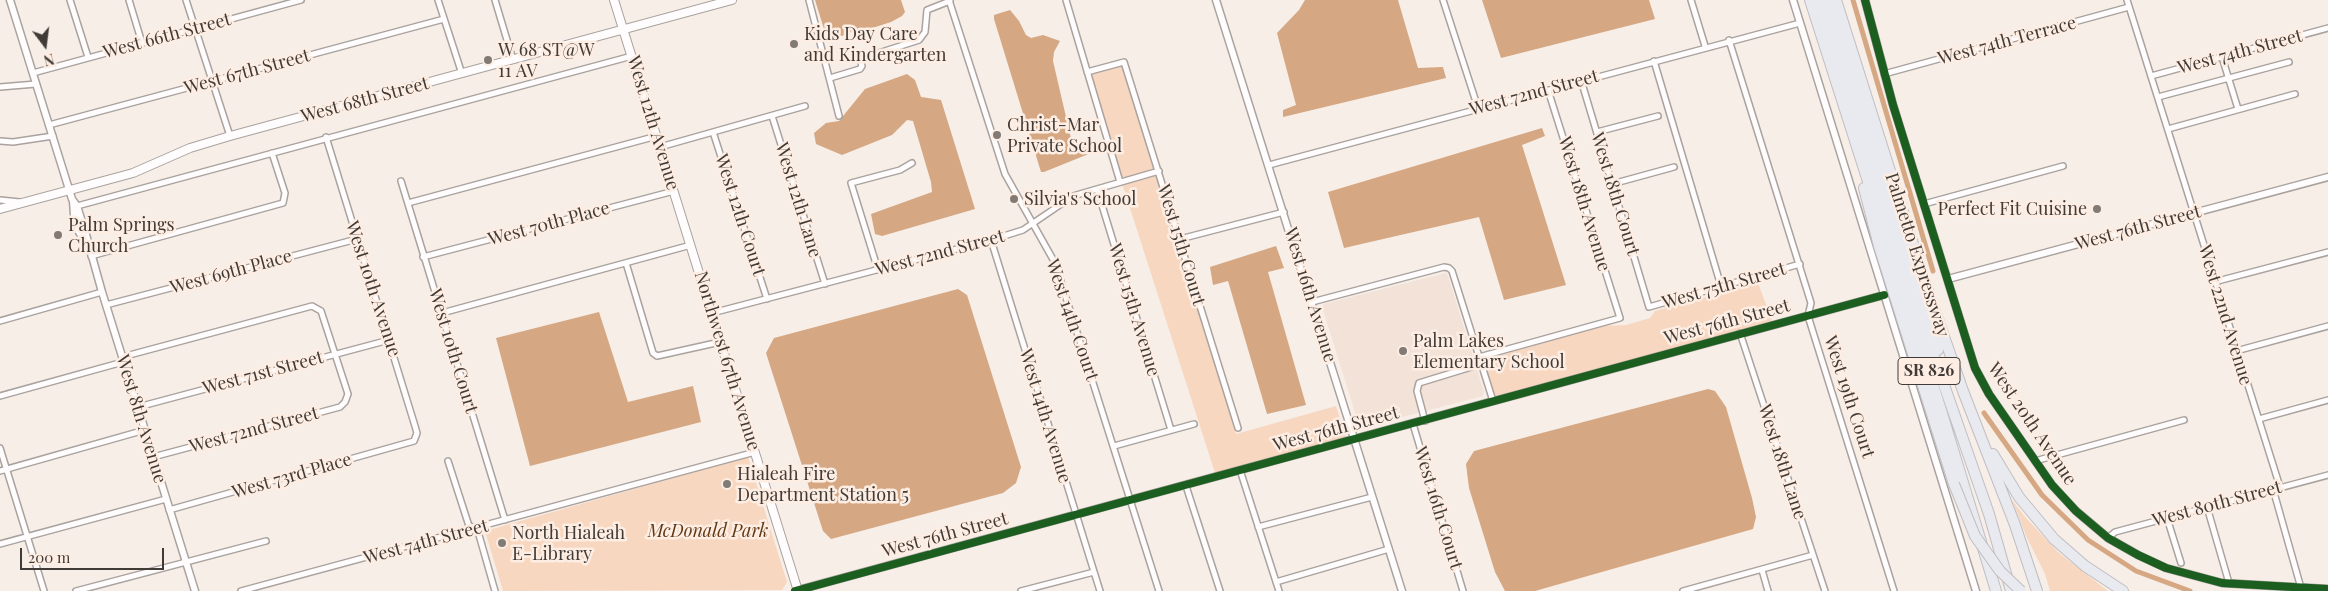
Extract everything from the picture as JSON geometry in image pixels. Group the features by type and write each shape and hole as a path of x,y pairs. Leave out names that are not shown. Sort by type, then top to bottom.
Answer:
{"highway":[{"name":"Palmetto Expressway","path":"1810,0 1936,392 1996,591"},
{"path":"1818,0 1920,316 1989,514 2011,591"},
{"path":"1828,0 1930,324 1989,493 2020,591"},
{"name":"Palmetto Expressway","path":"1836,0 1926,285 1978,431 2015,524 2037,591"},
{"path":"1843,0 1846,32"},
{"path":"1859,152 1864,187 1879,246 1954,484 1975,536 2000,571 2020,591"},
{"path":"1930,324 2009,522 2031,591"},
{"path":"1978,431 2030,512 2054,539 2112,591"},
{"path":"2085,566 2123,591"}],"main road":[{"name":"West 12th Avenue","path":"614,0 691,245"},
{"name":"West 68th Street","path":"0,209 133,173 190,148 230,136 732,0"},
{"name":"Northwest 67th Avenue","path":"691,245 797,591"}],"street":[{"name":"West 8th Avenue","path":"10,0 75,203 72,208 79,232 91,256 195,591"},
{"path":"70,0 88,57"},
{"path":"129,0 142,43"},
{"path":"186,0 230,136"},
{"name":"West 66th Street","path":"33,73 301,0"},
{"path":"438,0 462,74"},
{"path":"495,0 514,60"},
{"path":"809,0 839,116"},
{"path":"1066,0 1120,182"},
{"name":"West 16th Avenue","path":"1217,0 1402,591"},
{"path":"1443,0 1478,108"},
{"path":"1691,0 1706,46"},
{"path":"1793,0 1976,591"},
{"name":"West 20th Avenue","path":"1865,0 1884,74 1979,377 2034,461 2071,506 2108,538 2160,566 2195,577 2229,584 2328,589"},
{"name":"West 22nd Avenue","path":"2127,0 2214,282 2280,487"},
{"path":"830,78 860,69 862,66 860,59 918,40 925,32 926,10 949,1"},
{"name":"West 14th Court","path":"949,1 1005,174 1055,263 1159,591"},
{"name":"West 74th Terrace","path":"1884,74 2129,7"},
{"name":"West 67th Street","path":"49,125 444,19"},
{"name":"West 72nd Street","path":"1269,165 1706,46 1800,23"},
{"name":"West 74th Street","path":"2152,76 2328,28"},
{"name":"West 19th Court","path":"1729,40 1800,264 1811,303 1808,316 1894,591"},
{"name":"West 68th Street","path":"75,203 272,153 632,56"},
{"path":"2222,56 2238,109"},
{"path":"1654,61 1721,286"},
{"name":"West 15th Court","path":"1087,72 1124,62 1238,428"},
{"path":"2158,97 2290,62"},
{"name":"West 18th Court","path":"1581,80 1649,307"},
{"path":"0,87 36,84"},
{"name":"West 18th Avenue","path":"1479,357 1620,318 1548,90"},
{"path":"2168,129 2295,94"},
{"path":"660,147 805,106"},
{"name":"West 12th Lane","path":"772,116 825,284"},
{"path":"1597,132 1658,116"},
{"name":"West 12th Court","path":"713,132 767,299"},
{"path":"0,141 12,142 53,136"},
{"path":"408,203 657,136"},
{"name":"West 10th Avenue","path":"326,137 415,426 417,433 414,441"},
{"path":"91,256 271,207 283,202 285,193 272,153"},
{"path":"878,270 851,183 900,170 912,162"},
{"path":"1924,204 2063,166"},
{"path":"1612,184 1674,167"},
{"name":"West 72nd Street","path":"712,314 1023,230 1032,222 1073,196 1159,171"},
{"name":"West 76th Street","path":"1948,279 2328,177"},
{"name":"West 10th Court","path":"401,181 505,520"},
{"name":"West 15th Avenue","path":"1097,189 1171,430"},
{"name":"West 70th Place","path":"423,257 674,191"},
{"path":"0,200 23,202"},
{"path":"1180,239 1284,212"},
{"name":"West 69th Place","path":"106,305 357,239"},
{"name":"West 14th Avenue","path":"991,240 1100,591"},
{"path":"442,313 691,245"},
{"path":"2214,282 2328,252"},
{"path":"626,263 653,353 657,356 720,342"},
{"name":"West 75th Street","path":"1649,307 1800,264"},
{"path":"1312,302 1444,267 1449,268 1452,271 1493,401"},
{"path":"0,321 102,292"},
{"name":"West 76th Street","path":"797,591 1884,295"},
{"path":"0,396 243,324 312,306 321,311 335,354"},
{"path":"2236,351 2328,326"},
{"name":"West 18th Lane","path":"1740,333 1825,591"},
{"name":"West 71st Street","path":"138,407 389,340"},
{"name":"West 72nd Street","path":"153,457 340,407 346,402 348,394 335,354"},
{"path":"1425,421 1417,392 1419,383 1481,364"},
{"path":"2259,420 2328,400"},
{"path":"2034,461 2184,420"},
{"path":"1114,446 1194,424"},
{"name":"West 16th Court","path":"1412,424 1463,591"},
{"path":"3,470 145,430"},
{"name":"West 73rd Place","path":"170,510 414,441"},
{"path":"0,448 3,470 27,536 44,591"},
{"name":"West 74th Street","path":"241,591 755,452"},
{"path":"448,461 469,526 477,528 495,591"},
{"path":"1240,470 1279,591"},
{"name":"West 80th Street","path":"2108,538 2115,532 2328,475"},
{"path":"1186,486 1220,591"},
{"path":"2273,489 2301,588"},
{"path":"1258,526 1372,497"},
{"path":"0,544 166,499"},
{"path":"2207,507 2229,584"},
{"path":"2167,518 2181,563"},
{"path":"76,591 266,541"},
{"path":"1276,582 1389,549"},
{"path":"1683,591 1702,589 1814,555"},
{"path":"1762,570 1768,591"},
{"path":"1021,591 1094,572"}],"shaded area":[{"path":"815,0 901,0 905,12 902,16 891,22 866,30 854,30 846,35 835,37 828,34 824,29"},
{"path":"1305,0 1398,0 1418,68 1443,67 1446,78 1283,117 1283,110 1296,105 1277,33 1299,10"},
{"path":"1482,0 1649,0 1655,19 1501,58"},
{"path":"1010,10 1019,21 1026,35 1031,38 1043,35 1060,41 1054,52 1053,61 1073,147 1075,149 1094,144 1097,148 1096,151 1044,172 1041,172 994,19 994,15"},
{"path":"907,74 915,80 921,97 941,100 975,209 882,236 875,234 871,214 932,192 931,182 913,121 907,120 892,135 842,155 816,144 814,133 826,123 839,121 865,89"},
{"path":"1542,128 1545,136 1522,145 1566,285 1504,300 1479,217 1344,248 1328,192"},
{"path":"1276,246 1284,268 1268,272 1306,405 1267,414 1228,281 1213,285 1210,267"},
{"name":"Palm Lakes Elementary School","path":"1446,273 1484,392 1483,396 1360,428 1322,307 1324,304"},
{"path":"958,289 967,295 1021,467 1016,483 1003,493 831,539 823,531 766,353 774,338"},
{"path":"599,312 628,402 693,386 701,422 530,466 496,338"},
{"path":"1708,389 1715,391 1726,407 1752,498 1756,517 1753,529 1535,591 1505,591 1495,572 1469,488 1466,464 1474,451"}],"green space":[{"path":"1124,62 1236,434 1336,406 1346,437 1215,473 1087,74"},
{"path":"1758,283 1773,323 1492,400 1481,361 1601,326 1626,325 1650,318 1655,311"},
{"name":"McDonald Park","path":"748,457 787,582 782,590 503,591 485,531"},
{"path":"2012,500 2059,553 2108,591 2050,591 2045,574 2027,538"}],"waterway":[{"path":"1853,0 1933,271"},
{"path":"1984,413 2042,495 2088,540 2136,571 2190,591"}],"cycle path":[{"path":"1865,0 1893,105 1975,368 1989,394 2052,485 2076,511 2108,538 2166,568 2222,583 2328,589"},
{"path":"795,591 1884,295"}],"place":[{"name":"Kids Day Care and Kindergarten","path":"794,44"},
{"name":"W 68 ST@W 11 AV","path":"488,60"},
{"name":"Christ-Mar Private School","path":"997,135"},
{"name":"Silvia's School","path":"1014,199"},
{"name":"Perfect Fit Cuisine","path":"2097,209"},
{"name":"Palm Springs Church","path":"58,235"},
{"name":"Palm Lakes Elementary School","path":"1403,351"},
{"name":"Hialeah Fire Department Station 5","path":"727,484"},
{"name":"North Hialeah E-Library","path":"502,543"}]}
